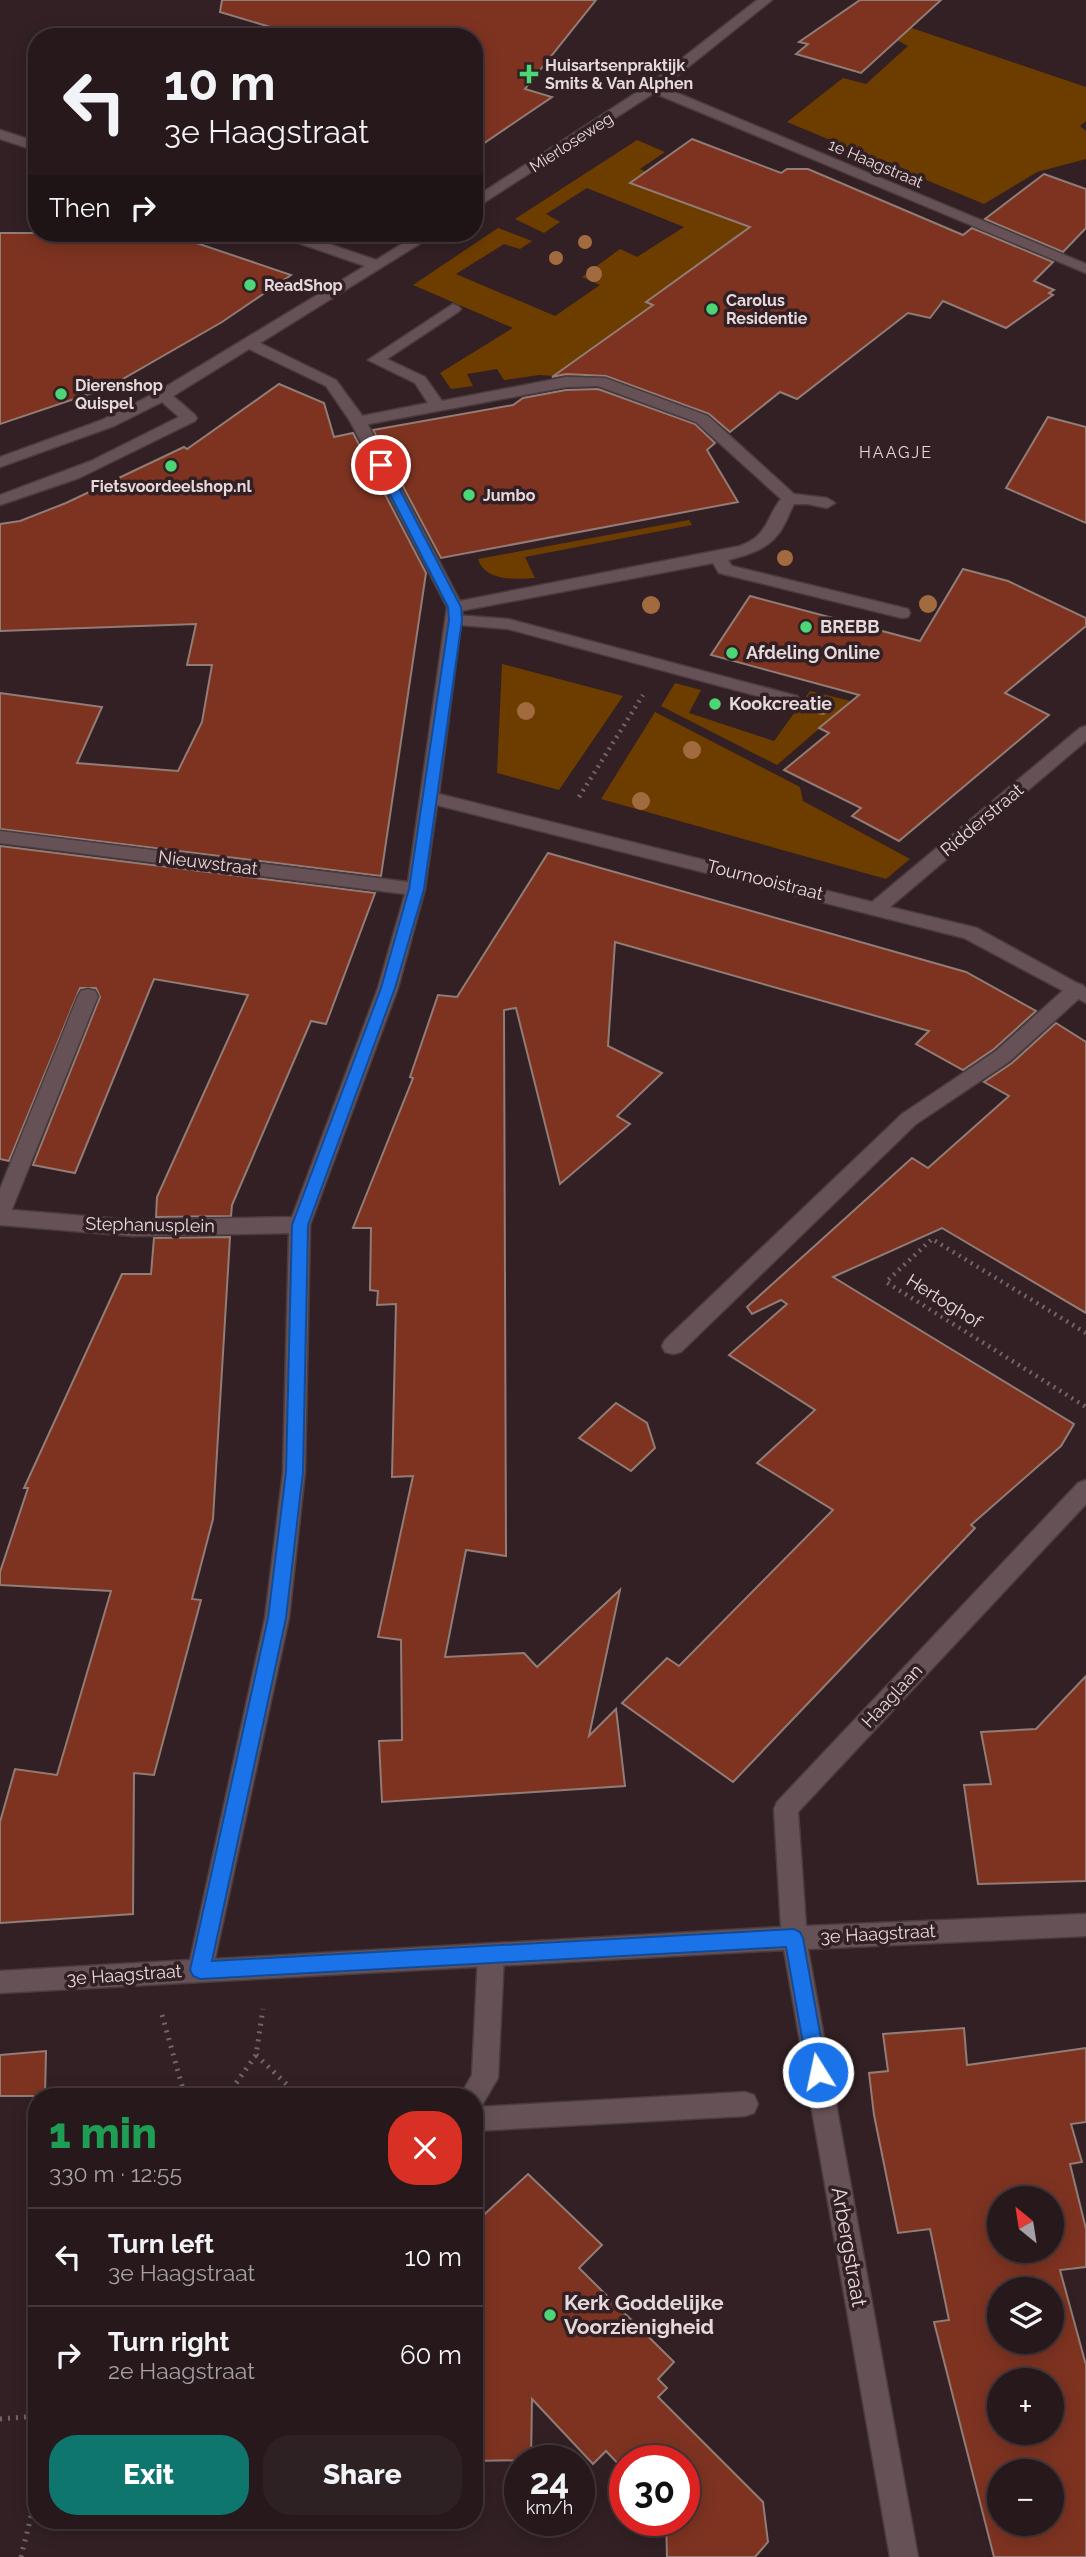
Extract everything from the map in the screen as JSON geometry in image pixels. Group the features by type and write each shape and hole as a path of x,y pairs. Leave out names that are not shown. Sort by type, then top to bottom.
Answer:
{"street":[{"name":"Mierloseweg","path":"483,199 653,88 765,0"},
{"name":"1e Haagstraat","path":"653,88 1086,270"},
{"path":"0,134 28,144"},
{"path":"309,242 377,265"},
{"path":"0,462 108,423 163,395 415,242"},
{"path":"438,406 420,380 376,360 453,309"},
{"path":"200,1970 277,1618 294,1472 300,1225 388,988 416,889 432,798 455,613 358,421 331,383 248,343"},
{"path":"358,421 566,382 600,381 702,419 790,499"},
{"path":"0,500 88,468 140,445 188,418 163,395"},
{"path":"455,613 753,547 763,541 776,525 781,508 790,499 807,497 827,503"},
{"path":"718,556 725,569 902,613"},
{"path":"455,613 508,624 791,700"},
{"name":"Ridderstraat","path":"877,908 1086,733"},
{"name":"Tournooistraat","path":"432,798 970,933 1081,993"},
{"name":"Nieuwstraat","path":"0,836 416,889"},
{"path":"673,1346 909,1119 1003,1056 1081,993"},
{"path":"0,1215 88,996"},
{"name":"Stephanusplein","path":"0,1215 133,1228 300,1225"},
{"name":"Haaglaan","path":"794,1938 786,1809 1086,1489"},
{"name":"3e Haagstraat","path":"0,1982 794,1938 1086,1925"},
{"name":"Arbergstraat","path":"794,1938 904,2557"},
{"path":"478,2088 485,2078 491,1955"},
{"path":"483,2119 745,2104"}],"path":[{"path":"558,829 662,665"},
{"name":"Hertoghof","path":"1086,1333 932,1239 886,1282 1086,1407"},
{"path":"233,2088 256,2055 270,1967"},
{"path":"152,1974 183,2088"},
{"path":"256,2055 291,2088"},
{"path":"0,2419 28,2417"},
{"path":"21,2557 28,2529"}],"shaded area":[{"path":"906,26 1086,87 1086,121 1080,126 1086,131 1086,159 1037,172 984,204 787,122 843,78 866,84 908,46 893,38"},
{"path":"637,140 665,152 640,169 646,172 631,183 691,205 697,202 823,220 653,305 585,353 618,368 603,379 539,375 504,380 497,369 467,374 473,386 451,389 440,373 513,328 413,285 477,242 483,242 483,238 498,228 532,241 520,249 504,244 456,274 555,316 600,285 582,277 620,249 637,257 684,227 587,188 546,214 560,222 544,233 515,219"},
{"path":"689,520 692,525 525,557 535,578 502,578 487,572 478,559"},
{"path":"502,664 623,696 559,790 497,773"},
{"path":"675,683 701,690 689,713 774,741 810,691 851,701 777,765 661,706"},
{"path":"655,712 800,787 803,801 910,859 886,879 601,799"}],"building":[{"path":"222,0 596,0 525,89 552,97 483,144 483,28 274,28 220,12"},
{"path":"860,0 941,0 861,73 796,54 808,44 799,42"},
{"path":"692,139 781,173 787,169 808,169 963,235 972,228 1053,262 1034,281 1054,290 1049,293 1053,295 1006,328 943,301 930,318 908,313 797,399 780,392 730,432 709,414 606,376 566,374 552,377 653,305 646,302 750,227 630,183"},
{"path":"1044,174 1086,189 1086,228 1063,252 985,219"},
{"path":"0,233 28,233 28,242 194,242 291,275 222,322 107,388 0,424"},
{"path":"279,384 324,403 334,437 353,433 426,573 381,876 0,829 0,693 102,707 77,763 178,771 202,722 212,665 187,665 196,624 0,631 0,524 20,521 66,503 184,447 187,449"},
{"path":"598,389 695,424 715,443 707,450 738,502 441,558 373,430 513,405 523,398 566,390"},
{"path":"1048,417 1086,427 1086,523 1006,488"},
{"path":"963,569 1008,581 1086,618 1086,626 1005,693 1049,715 899,841 852,816 861,808 784,770 829,733 819,728 859,695 711,655 750,596 920,641"},
{"path":"0,846 375,893 326,1024 311,1021 232,1205 231,1216 156,1217 157,1197 248,995 154,979 75,1173 33,1165 100,997 96,988 80,988 9,1161 0,1159"},
{"path":"548,853 966,972 1036,1011 994,1049 963,1070 916,1044 929,1031 615,942 608,1046 662,1073 617,1116 630,1124 560,1184 516,1008 504,1010 506,1556 466,1550 445,1657 524,1653 537,1667 620,1590 589,1736 616,1709 625,1786 382,1802 379,1741 402,1740 401,1640 378,1637 413,1476 392,1477 396,1304 377,1305 378,1291 370,1290 371,1228 353,1228 413,1078 410,1077 438,995 457,997"},
{"path":"1056,1023 1086,1042 1086,1313 942,1228 833,1277 1074,1424 1061,1446 971,1525 975,1528 733,1782 622,1703 667,1658 679,1666 833,1510 757,1463 815,1410 729,1355 787,1304 781,1300 752,1314 747,1307 912,1158 928,1168 1009,1096 984,1082 1012,1063"},
{"path":"230,1237 213,1519 192,1599 201,1600 154,1775 134,1773 133,1914 0,1923 0,1822 15,1769 57,1775 111,1591 0,1585 0,1572 28,1488 24,1488 122,1274 151,1274 154,1238"},
{"path":"616,1403 647,1423 655,1448 631,1471 579,1438"},
{"path":"1086,1676 1086,1881 978,1884 964,1785 991,1784 981,1732 1036,1729"},
{"path":"964,2028 967,2065 1086,2048 1086,2122 1071,2124 1082,2162 1070,2164 1086,2229 1086,2267 1060,2270 1062,2277 987,2277 987,2354 1064,2354 1064,2285 1086,2365 1086,2557 994,2557 989,2536 1064,2536 1064,2459 987,2459 987,2530 934,2322 949,2320 930,2229 898,2233 874,2115 869,2073 888,2071 883,2034"},
{"path":"46,2051 45,2088 28,2088 28,2096 0,2096 0,2055"},
{"name":"Kerk Goddelijke Voorzienigheid","path":"528,2174 602,2245 579,2268 674,2362 658,2379 667,2388 658,2397 763,2502 768,2542 755,2557 667,2557 666,2536 700,2536 700,2445 609,2445 609,2454 606,2451 595,2462 595,2445 575,2445 532,2399 531,2445 504,2445 504,2460 483,2461 483,2216"}],"place":[{"name":"Huisartsenpraktijk Smits & Van Alphen","path":"529,74"},
{"name":"ReadShop","path":"250,285"},
{"name":"Carolus Residentie","path":"712,309"},
{"name":"Dierenshop Quispel","path":"61,394"},
{"name":"Fietsvoordeelshop.nl","path":"171,466"},
{"name":"Jumbo","path":"469,495"},
{"name":"BREBB","path":"806,627"},
{"name":"Afdeling Online","path":"732,653"},
{"name":"Kookcreatie","path":"715,704"},
{"name":"Kerk Goddelijke Voorzienigheid","path":"550,2315"}],"district":[{"name":"HAAGJE","path":"896,452"}],"route":[{"path":"381,465 455,607 455,620 432,798 416,889 388,988 300,1225 294,1472 277,1618 200,1970 794,1938 818,2072"}]}
